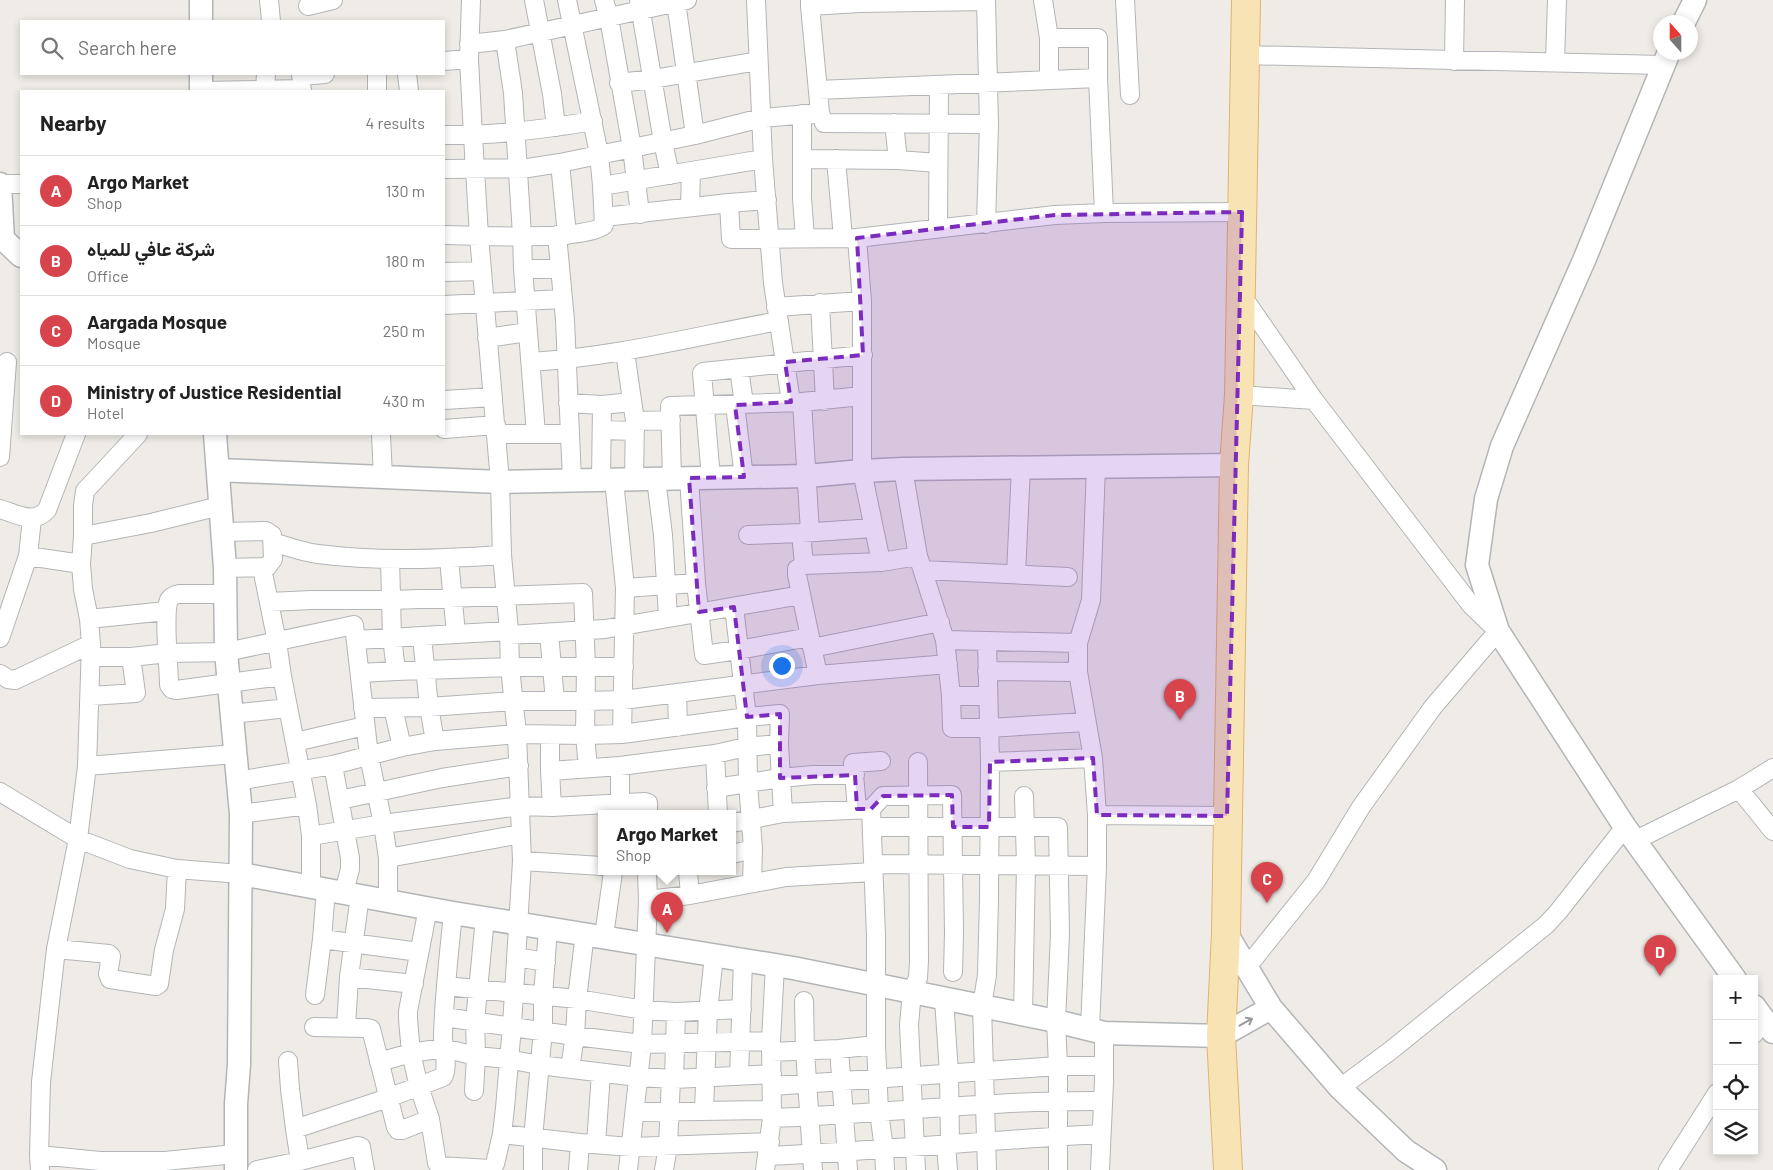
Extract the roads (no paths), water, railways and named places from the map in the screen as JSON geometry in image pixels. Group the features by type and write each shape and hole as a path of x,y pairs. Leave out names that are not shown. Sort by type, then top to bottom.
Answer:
{"main road":[{"path":"1228,1170 1221,1036 1226,933 1234,465 1239,395 1246,0"}],"street":[{"path":"201,0 201,20"},
{"path":"269,0 271,20"},
{"path":"308,9 333,0"},
{"path":"428,908 408,1011 411,1053 419,1087 430,1119 437,1163 442,1167 490,1169 493,1168 502,1134 505,1108 522,861 517,734 502,555 500,482 484,302 473,136 469,52 471,0"},
{"path":"534,0 552,94 556,127"},
{"path":"445,235 562,235 601,229 604,225 602,186 593,121 568,0"},
{"path":"604,0 632,148 640,214"},
{"path":"756,0 763,159 777,314 785,362 797,402 807,476 804,565"},
{"path":"1043,0 1049,38 1049,80"},
{"path":"1125,0 1130,95"},
{"path":"1454,60 1455,0"},
{"path":"1555,62 1557,0"},
{"path":"1688,15 1695,0"},
{"path":"445,61 505,40 608,18 640,5 682,1 685,74 695,135"},
{"path":"986,224 989,124 986,1 810,3 820,113 824,123 989,124"},
{"path":"640,5 670,175"},
{"path":"1049,38 1126,38"},
{"path":"1098,38 1104,213"},
{"path":"505,40 513,93 523,269 536,434"},
{"path":"1244,55 1555,62 1653,59"},
{"path":"1498,631 1477,564 1486,499 1502,446 1586,258 1666,60"},
{"path":"619,83 758,61"},
{"path":"201,75 201,90"},
{"path":"207,90 265,81 302,83 322,75"},
{"path":"377,75 377,90"},
{"path":"407,75 409,90"},
{"path":"818,90 1098,78"},
{"path":"938,228 939,85"},
{"path":"445,169 518,168 560,163 695,135 761,118 820,113"},
{"path":"802,114 805,238"},
{"path":"445,135 473,136 516,132 593,121"},
{"path":"894,123 898,160"},
{"path":"602,186 763,159"},
{"path":"803,159 898,160 938,163"},
{"path":"836,159 862,301 862,471 881,562"},
{"path":"560,163 562,235 560,269 572,480"},
{"path":"690,207 691,171"},
{"path":"20,184 0,184 2,238 20,255"},
{"path":"604,217 767,200"},
{"path":"729,203 731,239 850,238 1054,215 1242,212"},
{"path":"523,269 560,269"},
{"path":"445,272 482,271"},
{"path":"1240,293 1314,400 1471,605 1498,631 1630,834 1732,975"},
{"path":"445,305 563,299"},
{"path":"531,362 566,360 625,352 820,303 862,301"},
{"path":"820,303 825,401"},
{"path":"487,338 528,332"},
{"path":"625,352 635,426 696,584 704,655 811,642 940,622"},
{"path":"654,479 704,405 703,372 863,355"},
{"path":"0,457 9,362"},
{"path":"739,368 739,404 744,477"},
{"path":"1239,395 1314,400"},
{"path":"622,734 625,588 671,420 670,406 825,401 862,396"},
{"path":"445,400 493,398"},
{"path":"568,403 602,405 632,402"},
{"path":"602,405 603,430 654,479 663,535 668,617"},
{"path":"603,430 671,420"},
{"path":"445,429 496,429 536,434 569,434"},
{"path":"0,509 32,518 42,516 47,510 76,435"},
{"path":"137,435 85,491 83,505 81,564 89,619 91,650 88,766 78,839 56,949 41,1082 39,1163 100,1161 235,1162 239,1064 241,814 226,652 224,568 218,470 212,437"},
{"path":"381,435 383,478"},
{"path":"218,470 500,482 807,476 903,469 1234,465"},
{"path":"1096,466 1091,600 1078,643 1078,672 1093,758 1097,815 1097,1031 1104,1066 1100,1170"},
{"path":"1016,574 1021,467"},
{"path":"903,469 921,563 945,640 951,696 952,728 988,728 1086,722"},
{"path":"83,536 220,506"},
{"path":"0,638 28,556 32,518"},
{"path":"748,534 806,533 873,528"},
{"path":"222,532 266,531 272,535 273,542 273,559 271,564 262,568 224,568"},
{"path":"273,542 316,554 390,559 449,559 502,555"},
{"path":"28,556 81,564"},
{"path":"390,559 392,637 396,671"},
{"path":"449,559 456,634"},
{"path":"818,675 797,569 804,565 881,562 921,563 1016,574 1068,577"},
{"path":"262,568 307,805 311,836 335,891 354,943 349,977 346,1027"},
{"path":"625,588 665,584 696,584"},
{"path":"269,602 506,597 582,593 584,597 586,667 585,735 588,768"},
{"path":"225,594 174,595 170,598 166,611 169,685 172,689 176,690 282,676"},
{"path":"356,640 456,634 585,631 801,595"},
{"path":"734,607 747,716 746,747 753,849 752,883"},
{"path":"89,619 166,611"},
{"path":"0,674 8,679 15,680 91,650 131,657 168,653 226,652 354,625 356,628 369,756 384,824 388,858 388,900"},
{"path":"1247,967 1316,881 1362,807 1433,707 1498,631"},
{"path":"550,633 555,701"},
{"path":"422,637 429,707 435,741"},
{"path":"945,640 1078,643"},
{"path":"987,642 990,762 989,865 987,975 982,1006 987,1170"},
{"path":"91,696 136,693 131,657"},
{"path":"363,708 429,707 514,701 586,702 623,700 818,675 948,664"},
{"path":"360,673 510,667 624,667"},
{"path":"987,670 1078,672"},
{"path":"677,693 678,726"},
{"path":"951,696 988,696"},
{"path":"231,714 288,708"},
{"path":"393,708 402,747"},
{"path":"237,781 333,765 402,747 435,741 517,734 622,734 747,716 780,714 780,778 783,813"},
{"path":"295,742 365,726"},
{"path":"550,734 552,807"},
{"path":"550,771 620,766 715,754 746,747 779,744"},
{"path":"88,766 235,754"},
{"path":"715,754 718,810"},
{"path":"990,762 1093,758"},
{"path":"881,761 854,762 855,775 864,809 872,827 876,936 876,1045 879,1112 885,1170"},
{"path":"916,1170 909,1026 912,991 918,978 919,961 918,762"},
{"path":"315,995 322,939 335,891 350,869 333,765"},
{"path":"340,800 442,778 518,766"},
{"path":"620,766 620,809"},
{"path":"1340,1088 1390,1051 1546,925 1630,834 1740,789 1773,768"},
{"path":"716,788 780,778 813,775 855,775"},
{"path":"1740,789 1773,832"},
{"path":"0,792 78,839 130,859 177,868 241,874 453,913 775,965 912,991 1097,1031 1221,1036 1271,1008"},
{"path":"736,822 783,813 864,809 883,796 952,795 953,972"},
{"path":"1024,796 1026,865 1024,1014"},
{"path":"311,836 384,824 520,806 620,809 645,802 648,804 648,810"},
{"path":"241,814 307,805"},
{"path":"1097,815 1227,816"},
{"path":"872,827 1058,827 1060,865 1060,934 1056,1021 1058,1170"},
{"path":"388,858 521,834"},
{"path":"736,853 753,849"},
{"path":"522,861 598,866"},
{"path":"648,900 690,895 786,877 919,864 1097,866"},
{"path":"56,949 109,954 111,956 108,974 110,979 156,986 159,984 164,950 174,910 177,868"},
{"path":"570,1068 575,1036 577,999 612,875"},
{"path":"628,1170 636,1112 642,1044 648,900 647,875"},
{"path":"688,875 690,895"},
{"path":"295,1129 388,1098 443,1077 445,1073 443,1048 444,1017 453,913"},
{"path":"474,1091 475,1021 485,918"},
{"path":"533,1170 533,1138 543,1030 543,996 548,928"},
{"path":"1226,933 1271,1008 1340,1088 1406,1151 1435,1170"},
{"path":"322,939 419,952"},
{"path":"704,1110 708,1011 714,956"},
{"path":"516,957 546,962"},
{"path":"739,1076 743,961"},
{"path":"768,1156 772,1114 771,1047 775,965"},
{"path":"349,977 414,984"},
{"path":"446,986 577,999 644,1010 676,1012 742,1009"},
{"path":"944,999 949,1073 948,1170"},
{"path":"804,1001 805,1051 813,1162"},
{"path":"664,1170 668,1146 676,1012"},
{"path":"444,1017 642,1044 740,1042 805,1051 876,1045"},
{"path":"314,1027 371,1029 396,1127 398,1130 402,1130 430,1119"},
{"path":"379,1062 411,1053 443,1048 476,1056 638,1077 739,1076 808,1084 1058,1066 1104,1066"},
{"path":"839,1049 845,1152 848,1170"},
{"path":"288,1061 300,1161"},
{"path":"578,1170 588,1144 601,1073"},
{"path":"1668,1170 1713,1099"},
{"path":"636,1112 704,1110 810,1117 986,1104 1102,1101"},
{"path":"502,1134 588,1144 631,1147 668,1146 813,1162 845,1152 1101,1134"},
{"path":"257,1170 358,1146 363,1150 366,1170"}],"place":[{"name":"شركة عافي للمياه","path":"1180,720"},
{"name":"Aargada Mosque","path":"1267,903"},
{"name":"Argo Market","path":"667,933"},
{"name":"Ministry of Justice Residential","path":"1660,976"}]}
